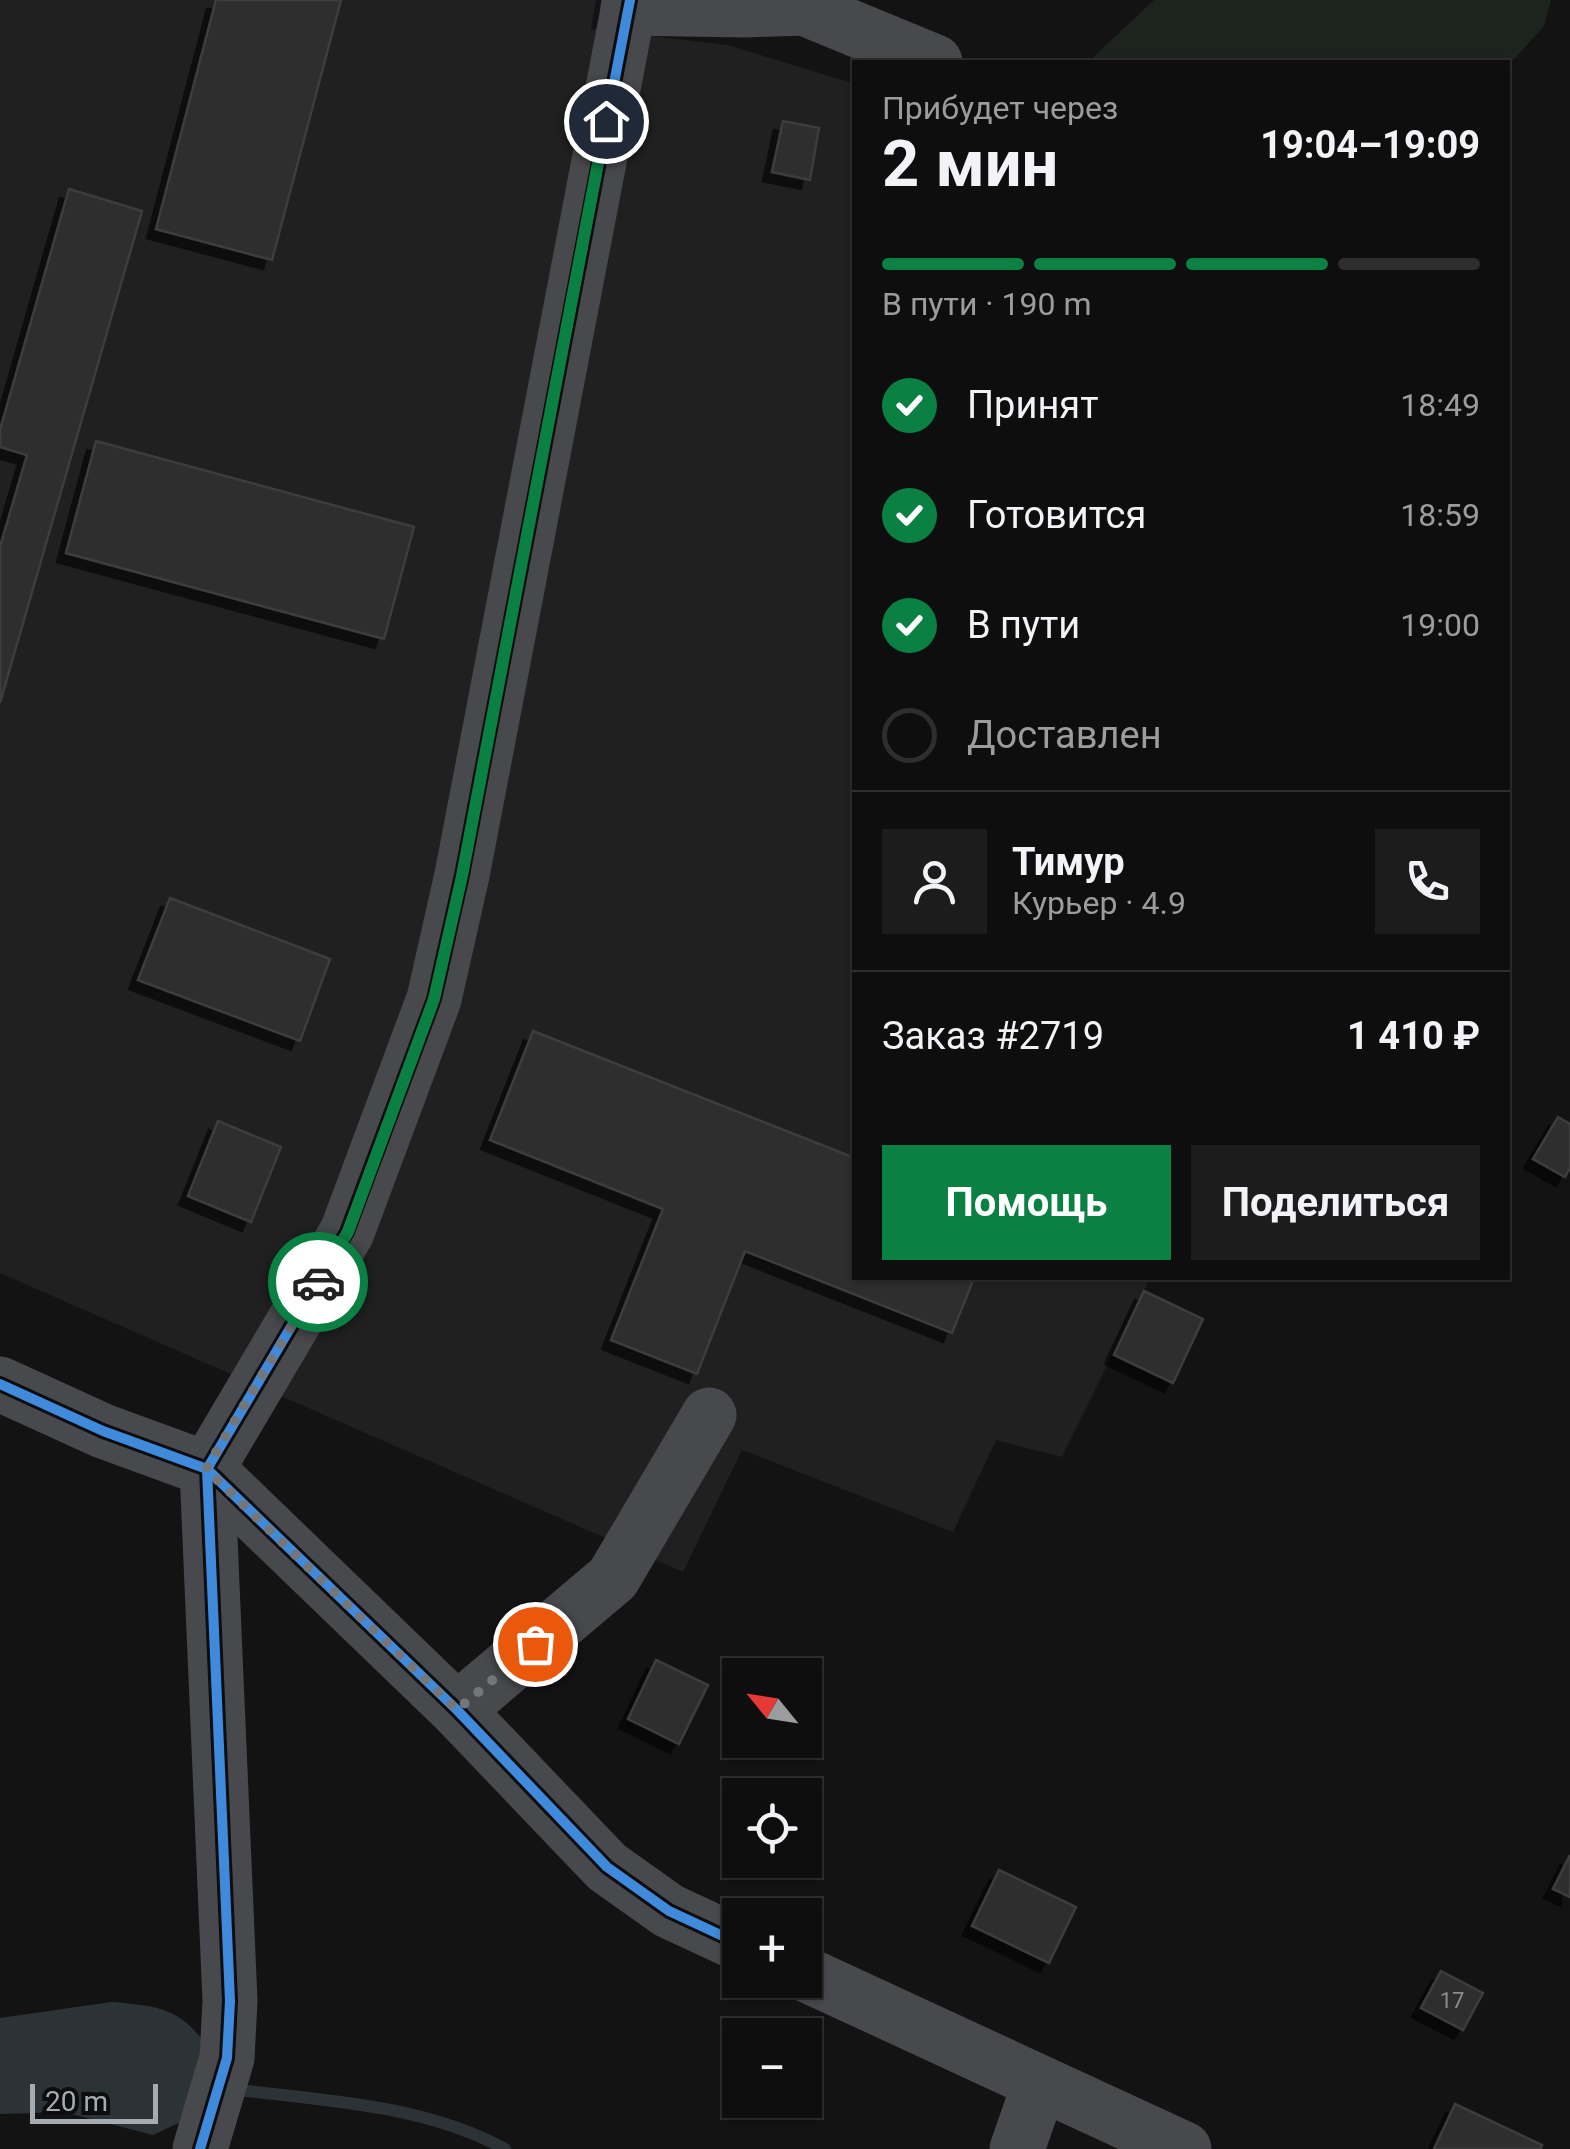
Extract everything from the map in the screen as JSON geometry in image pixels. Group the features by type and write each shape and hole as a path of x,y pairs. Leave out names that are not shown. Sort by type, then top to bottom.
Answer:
{"street":[{"path":"198,2148 226,2058 230,2001 206,1469 348,1232 434,999 462,876 629,4 745,10 804,8 930,60"},
{"path":"0,1384 102,1431 206,1469 457,1710 606,1867 669,1911 722,1936"},
{"path":"457,1710 612,1578 709,1414"},
{"path":"822,1982 1184,2149"},
{"path":"1017,2149 1040,2083"}],"shaded area":[{"path":"0,0 596,0 591,29 728,45 852,83 852,1280 1149,1280 1062,1457 996,1440 953,1532 742,1450 683,1572 0,1273"},
{"path":"1154,0 1551,0 1544,26 1510,64 1510,60 1090,60"},
{"path":"111,2002 169,2012 190,2026 211,2052 185,2120 153,2135 64,2112 0,2114 0,2018"}],"building":[{"path":"216,0 341,0 272,260 156,229"},
{"path":"783,121 819,128 810,180 772,172"},
{"path":"69,189 142,211 0,703 0,547 27,455 0,447 0,430"},
{"path":"96,441 414,527 384,639 66,553"},
{"path":"170,898 330,959 300,1041 138,980"},
{"path":"533,1031 852,1157 852,1280 973,1280 952,1333 745,1251 697,1374 611,1340 663,1209 490,1140"},
{"path":"1558,1117 1570,1124 1570,1168 1565,1177 1533,1159"},
{"path":"218,1121 281,1147 251,1222 188,1196"},
{"path":"1144,1291 1203,1319 1173,1383 1114,1355"},
{"path":"656,1660 708,1685 679,1744 628,1719"},
{"path":"1570,1855 1570,1897 1553,1889"},
{"path":"999,1870 1076,1907 1049,1963 972,1926"},
{"path":"1441,1971 1483,1993 1463,2030 1421,2008"},
{"path":"1455,2104 1542,2145 1541,2149 1434,2149"}],"waterway":[{"path":"232,2089 407,2113 474,2134 505,2149"}],"cycle path":[{"path":"200,2149 227,2058 230,2001 207,1469 347,1232 434,999 462,875 630,0"},
{"path":"0,1384 103,1431 207,1469 457,1710 607,1867 669,1911 722,1936"}],"way so far":[{"path":"318,1282 206,1469 457,1710 535,1644"}],"route":[{"path":"318,1282 348,1232 434,999 462,876 606,121"}]}
